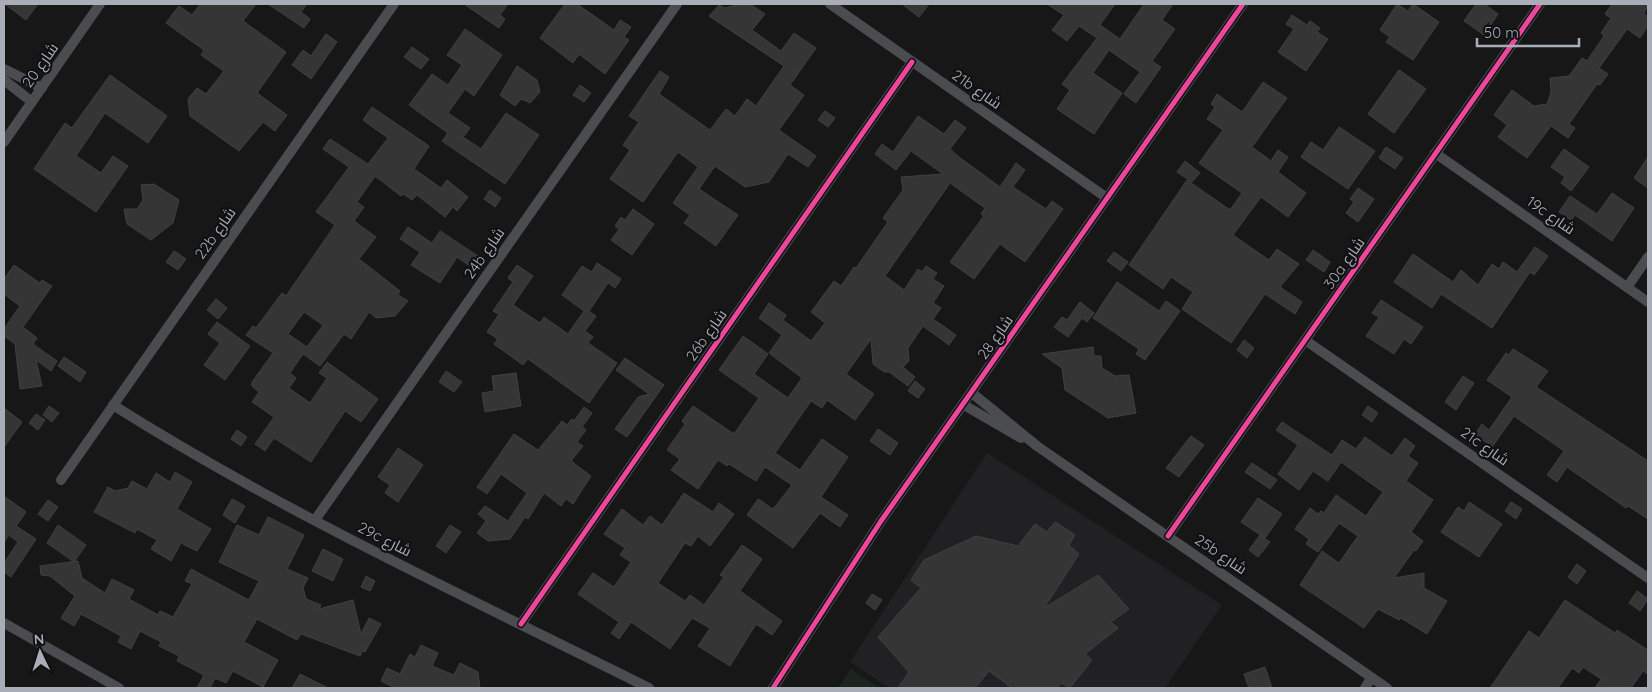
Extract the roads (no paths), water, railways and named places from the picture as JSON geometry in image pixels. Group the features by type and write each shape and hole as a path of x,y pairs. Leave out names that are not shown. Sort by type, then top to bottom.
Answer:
{"street":[{"name":"شارع 20","path":"4,142 100,4"},
{"name":"22b شارع","path":"61,480 394,4"},
{"name":"24b شارع","path":"315,520 677,4"},
{"name":"21b شارع","path":"830,4 1107,198"},
{"name":"شارع 28","path":"773,688 870,537 1243,4"},
{"name":"30a شارع","path":"1168,536 1540,4"},
{"name":"26b شارع","path":"521,624 912,62"},
{"path":"4,69 42,88"},
{"path":"4,80 32,102"},
{"name":"19c شارع","path":"1435,153 1628,286 1648,302"},
{"path":"1628,286 1648,257"},
{"name":"21c شارع","path":"1305,340 1648,578"},
{"name":"25b شارع","path":"972,393 1038,446 1386,688"},
{"name":"29c شارع","path":"113,405 192,454 315,520 649,688"},
{"name":"25b شارع","path":"964,405 1038,446"},
{"path":"4,623 119,688"},
{"path":"1365,688 1371,678"}]}
